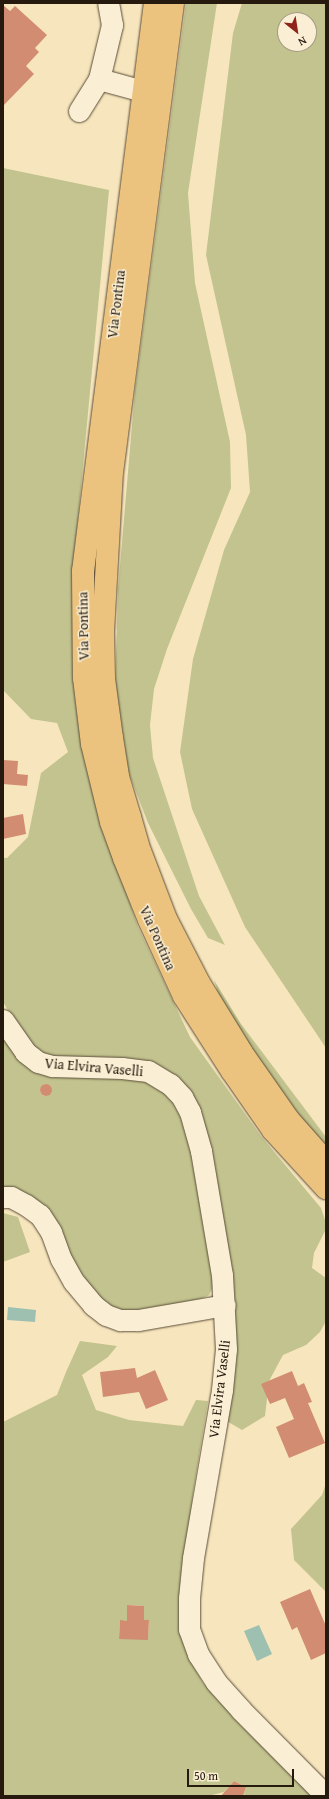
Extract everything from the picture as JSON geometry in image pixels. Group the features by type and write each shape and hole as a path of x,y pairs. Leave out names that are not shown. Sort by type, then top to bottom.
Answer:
{"highway":[{"name":"Via Pontina","path":"155,3 83,570 84,678 92,744 111,822 124,858 149,920 184,996 232,1071 273,1130 321,1175"},
{"name":"Via Pontina","path":"173,3 112,471 103,631 104,679 118,777 140,851 166,919 199,983 242,1053 288,1119 321,1175"},
{"path":"321,1175 326,1194"}],"street":[{"path":"79,111 99,79 112,27 105,5"},
{"path":"99,79 143,91"},
{"name":"Via Elvira Vaselli","path":"3,1020 25,1052 38,1062 52,1066 122,1068 148,1071 167,1081 182,1097 190,1112 201,1151 222,1275 225,1305 226,1349 222,1390 193,1558 189,1605 189,1629 198,1654 216,1682 241,1710 326,1796"},
{"path":"3,1196 11,1197 40,1215 51,1232 61,1259 74,1282 93,1305 106,1315 120,1320 138,1320 225,1305"}],"green space":[{"path":"186,3 217,3 188,193 195,283 230,442 231,488 167,649 154,689 150,725 153,758 199,896 225,945 208,938 191,909 148,823 126,766 115,689 118,589 135,390"},
{"path":"242,3 326,3 326,1048 245,927 192,809 180,752 193,659 224,550 250,492 246,435 206,255 233,33"},
{"path":"3,168 109,190 72,583 76,683 109,841 138,927 190,1037 261,1136 321,1208 326,1223 326,1229 314,1253 312,1268 326,1278 326,1321 320,1332 306,1345 283,1355 269,1381 265,1416 242,1430 225,1420 235,1303 209,1139 174,1079 46,1060 32,1050 3,1002 3,858 7,858 28,837 41,773 68,752 57,723 31,719 3,690"},
{"path":"214,980 241,1024 326,1137 326,1150 281,1097 220,999"},
{"path":"3,1030 14,1049 146,1077 166,1088 188,1120 214,1285 209,1295 193,1303 119,1315 102,1307 57,1236 3,1193","holes":["45,1084 50,1086 52,1090 50,1094 46,1096 42,1095 40,1091 41,1087"]},
{"path":"3,1213 18,1217 30,1252 3,1262"},
{"path":"80,1341 117,1346 108,1357 82,1375 96,1410 129,1420 183,1426 196,1400 208,1401 193,1493 180,1619 189,1658 203,1683 314,1796 245,1796 244,1794 246,1787 234,1781 224,1792 208,1796 3,1796 3,1422 57,1395","holes":["128,1605 144,1606 144,1620 149,1620 148,1639 119,1639 120,1621 127,1621"]},
{"path":"326,1483 326,1592 294,1560 291,1529 322,1495"}],"shaded area":[{"path":"8,1307 36,1310 35,1322 7,1320"},
{"path":"259,1625 272,1654 257,1661 244,1631"}],"building":[{"path":"3,5 10,11 15,6 47,35 35,48 39,52 26,66 34,74 3,106"},
{"path":"3,760 18,761 17,774 28,775 27,786 3,784"},
{"path":"23,814 26,834 3,839 3,818"},
{"path":"46,1084 50,1086 52,1090 50,1094 46,1096 42,1094 40,1090 42,1086"},
{"path":"135,1368 137,1378 155,1370 168,1400 146,1409 139,1392 103,1397 100,1372"},
{"path":"292,1371 298,1386 304,1383 312,1402 308,1403 325,1443 289,1458 276,1427 294,1419 285,1398 270,1404 261,1384"},
{"path":"310,1589 326,1626 326,1653 311,1660 297,1627 292,1630 280,1602"},
{"path":"127,1605 144,1606 144,1620 149,1620 148,1640 119,1639 120,1620 127,1621"},
{"path":"234,1781 246,1787 243,1796 221,1796"}]}
